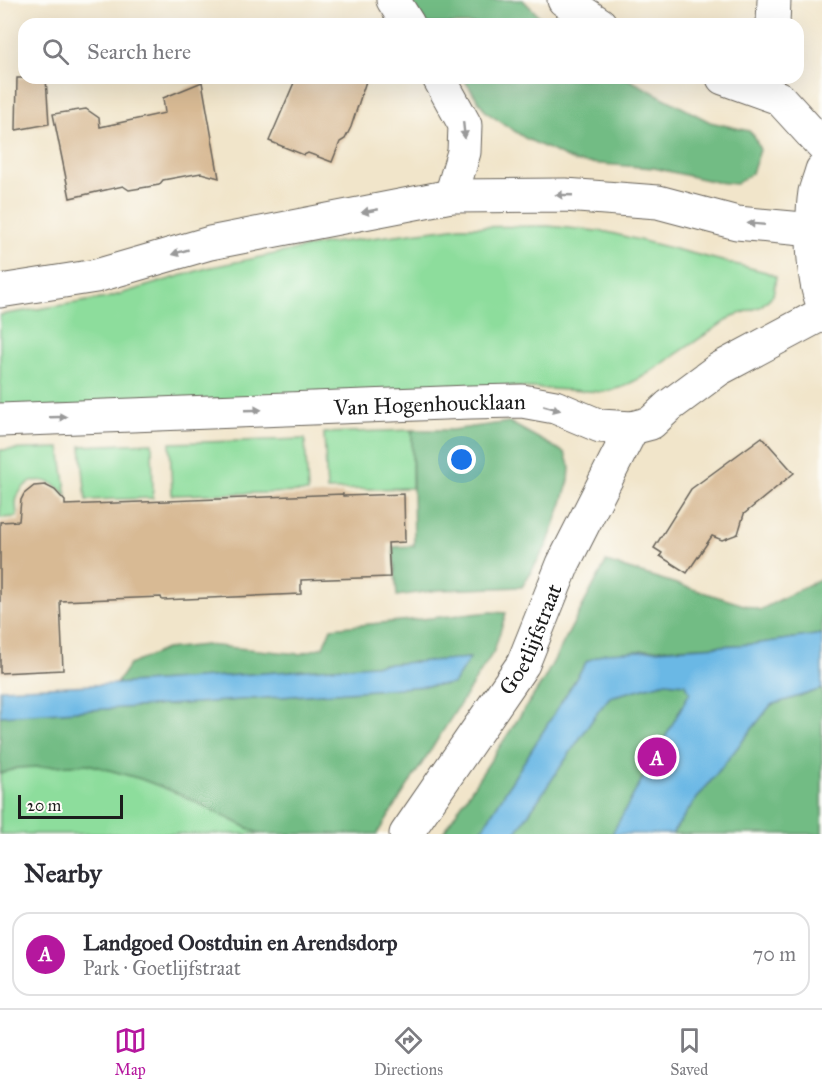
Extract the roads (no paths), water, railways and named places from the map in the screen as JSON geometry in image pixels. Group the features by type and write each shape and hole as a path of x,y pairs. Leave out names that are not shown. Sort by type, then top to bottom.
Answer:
{"street":[{"path":"393,0 404,18"},
{"path":"564,0 591,18"},
{"path":"773,18 774,0"},
{"path":"442,84 465,125 464,152 451,196"},
{"path":"755,84 777,88 822,145"},
{"path":"822,170 815,193 814,230 814,274 822,301"},
{"path":"0,291 96,276 210,243 451,196 565,195 658,202 737,223 814,230"},
{"name":"Van Hogenhoucklaan","path":"0,420 522,401 555,407 600,426 632,428 651,423 669,406 719,369 822,314"},
{"name":"Goetlijfstraat","path":"406,834 523,664 563,564 632,428"}],"water":[{"path":"822,634 822,689 771,705 691,806 672,834 612,834 690,692 685,684 666,682 610,697 515,834 479,834 587,661 605,653 754,644"},
{"path":"470,658 453,684 0,716 0,689 116,684"}],"place":[{"name":"Landgoed Oostduin en Arendsdorp","path":"657,757"}]}
